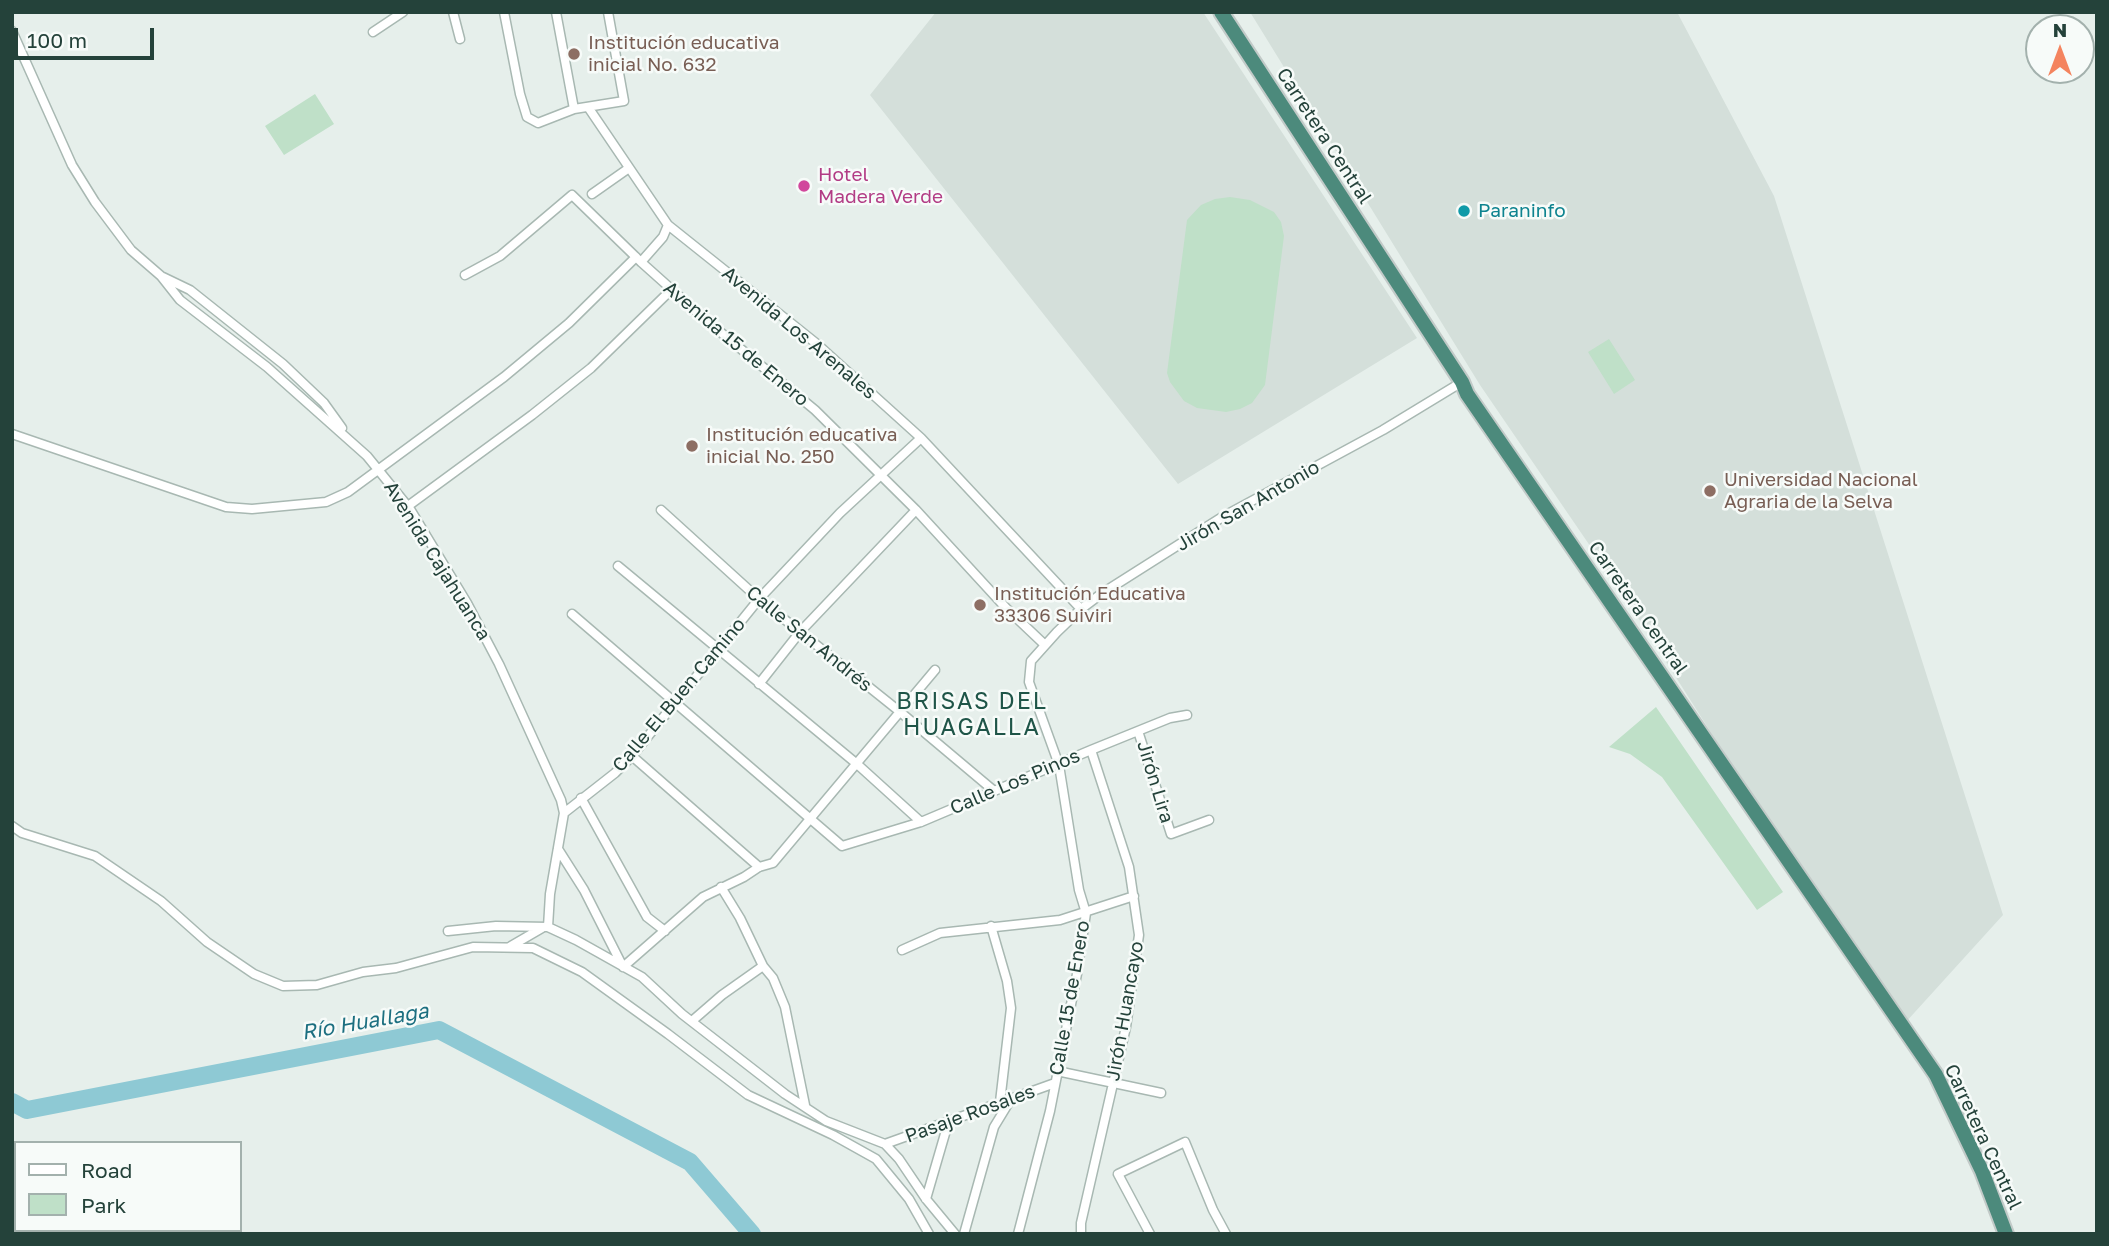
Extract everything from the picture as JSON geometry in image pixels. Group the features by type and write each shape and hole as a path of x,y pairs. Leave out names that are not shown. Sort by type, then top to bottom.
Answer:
{"highway":[{"name":"Carretera Central","path":"1221,12 1462,382 1467,394 1936,1075 1982,1171 2006,1234"}],"street":[{"path":"373,32 403,12"},
{"path":"453,12 460,39"},
{"path":"504,12 523,106 527,117 538,123 573,109 624,102 608,12"},
{"path":"556,12 573,109"},
{"name":"Avenida Cajahuanca","path":"12,31 72,165 95,202 131,250 161,276 180,300 267,367 353,442 379,469 408,506 467,603 499,664 561,800 564,813 545,927"},
{"name":"Avenida Los Arenales","path":"588,107 668,225 817,344 921,438 1081,609"},
{"path":"592,194 629,168"},
{"name":"Avenida 15 de Enero","path":"465,275 500,256 572,195 671,290 815,410 916,510 1006,608 1045,645"},
{"path":"12,435 239,509 326,502 348,492 504,377 569,323 663,237 668,225"},
{"path":"161,276 190,290 283,364 324,403 353,442"},
{"path":"408,506 591,368 671,290"},
{"name":"Jirón San Antonio","path":"1045,645 1081,609 1224,516 1383,430 1462,382"},
{"name":"Calle El Buen Camino","path":"564,813 632,756 759,600 831,522 921,438"},
{"name":"Calle San Andrés","path":"661,510 759,600 993,790"},
{"path":"760,684 800,632 916,510"},
{"path":"618,566 857,764 921,822"},
{"path":"572,614 811,819"},
{"name":"Calle 15 de Enero","path":"1018,1234 1050,1111 1077,975 1086,913 1079,890 1059,765 1029,682 1031,661 1045,645"},
{"path":"623,967 704,897 759,867 773,863 935,670"},
{"name":"Calle Los Pinos","path":"811,819 842,846 921,822 1170,718 1187,715"},
{"name":"Jirón Lira","path":"1138,731 1171,834 1209,820"},
{"name":"Jirón Huancayo","path":"1081,1234 1081,1223 1126,1027 1139,935 1129,867 1091,750"},
{"path":"632,756 759,867"},
{"path":"581,799 647,916 665,931"},
{"path":"12,826 22,833 95,856 161,901 206,942 254,974 283,986 317,985 363,972 396,968 473,947 533,947 582,972 748,1095 833,1135 876,1159 909,1199 929,1234"},
{"path":"558,849 583,890 623,967"},
{"path":"721,887 764,966 774,978 785,1007 805,1105"},
{"path":"902,950 940,933 1060,920 1134,896"},
{"path":"448,931 496,926 545,927 642,977 692,1021 785,1094 826,1121 885,1144 956,1234"},
{"path":"991,926 1007,981 1011,1008 1000,1102"},
{"path":"508,947 545,927"},
{"path":"692,1021 722,995 764,966"},
{"name":"Pasaje Rosales","path":"1057,1071 1161,1093"},
{"name":"Pasaje Rosales","path":"885,1144 1055,1083"},
{"path":"964,1234 994,1127 1012,1098"},
{"path":"926,1199 949,1120"},
{"path":"1150,1234 1118,1174 1185,1142 1213,1210 1226,1234"}],"shaded area":[{"path":"936,12 1203,12 1417,338 1178,484 870,95"},
{"name":"Universidad Nacional Agraria de la Selva","path":"1250,12 1677,12 1774,196 2003,915 1905,1023 1812,892 1625,597 1480,385"}],"green space":[{"path":"315,94 334,124 284,155 265,126"},
{"path":"1230,197 1250,200 1274,212 1281,222 1284,236 1265,385 1252,403 1226,412 1197,408 1184,401 1170,382 1167,373 1187,220 1201,205"},
{"path":"1609,339 1635,380 1614,394 1588,352"},
{"path":"1656,707 1783,892 1757,910 1662,777 1630,754 1609,747"}],"waterway":[{"name":"Río Huallaga","path":"12,1102 27,1110 439,1030 690,1162 752,1234"}],"place":[{"name":"Institución educativa inicial No. 632","path":"574,54"},
{"name":"Hotel Madera Verde","path":"804,186"},
{"name":"Paraninfo","path":"1464,211"},
{"name":"Institución educativa inicial No. 250","path":"692,446"},
{"name":"Universidad Nacional Agraria de la Selva","path":"1710,491"},
{"name":"Institución Educativa 33306 Suiviri","path":"980,605"}],"district":[{"name":"BRISAS DEL HUAGALLA","path":"972,715"}]}
